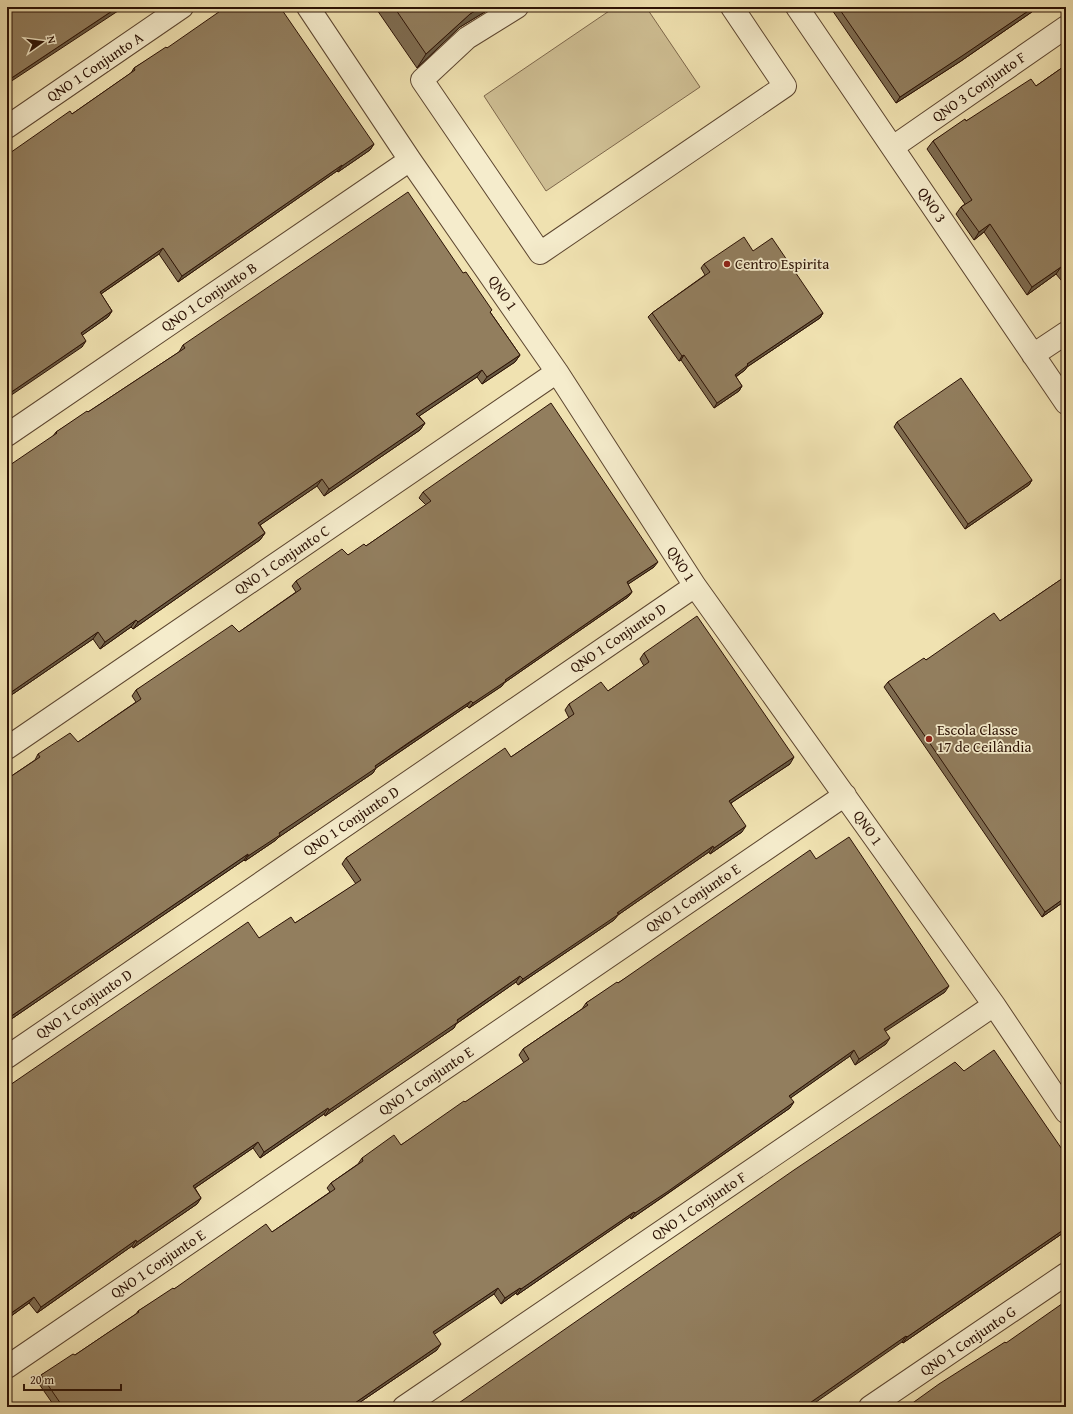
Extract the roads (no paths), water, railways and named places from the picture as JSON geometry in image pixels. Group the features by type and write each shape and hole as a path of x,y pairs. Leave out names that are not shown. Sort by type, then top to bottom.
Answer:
{"street":[{"name":"QNO 1 Conjunto A","path":"7,127 182,7"},
{"name":"QNO 1","path":"308,7 410,160 557,372 695,586 994,1005 1066,1112"},
{"path":"517,7 467,38 422,80 540,253 785,86 732,7"},
{"name":"QNO 3","path":"797,7 1066,403"},
{"name":"QNO 3 Conjunto F","path":"893,147 1066,27"},
{"name":"QNO 1 Conjunto B","path":"7,435 410,160"},
{"path":"1033,355 1066,333"},
{"name":"QNO 1 Conjunto C","path":"7,748 557,372"},
{"name":"QNO 1 Conjunto D","path":"7,1057 695,586"},
{"name":"QNO 1 Conjunto E","path":"7,1367 845,795"},
{"name":"QNO 1 Conjunto F","path":"404,1407 994,1005"},
{"name":"QNO 1 Conjunto G","path":"870,1407 1066,1274"}],"place":[{"name":"Centro Espirita","path":"727,264"},
{"name":"Escola Classe 17 de Ceilândia","path":"929,739"}]}
